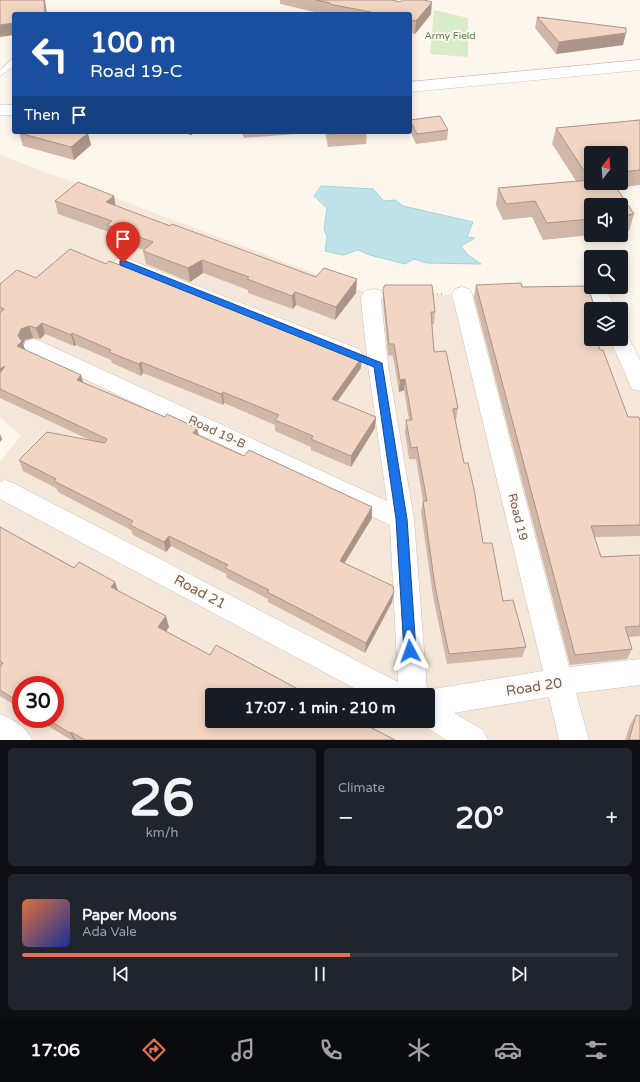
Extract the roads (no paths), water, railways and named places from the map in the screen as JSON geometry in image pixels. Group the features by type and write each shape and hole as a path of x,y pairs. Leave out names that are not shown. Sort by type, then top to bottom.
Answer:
{"street":[{"path":"412,87 640,65"},
{"path":"0,110 12,110"},
{"path":"123,263 378,365"},
{"name":"Road 19","path":"462,294 574,740"},
{"path":"373,295 371,300 378,365 402,519 413,688"},
{"name":"Road 19-B","path":"33,346 402,519"},
{"path":"623,346 640,383"},
{"name":"Road 21","path":"5,490 382,688"},
{"name":"Road 20","path":"435,702 640,672"},
{"path":"435,717 473,740"},
{"path":"0,728 17,740"}],"lane":[{"path":"0,74 12,64"}],"water":[{"path":"321,186 373,189 384,201 395,200 403,206 473,222 467,237 475,238 461,246 467,254 481,264 427,263 414,259 405,264 370,255 358,250 343,255 325,251 327,237 324,229 327,208 314,196"}],"park label":[{"name":"Army Field","path":"450,36"}]}
